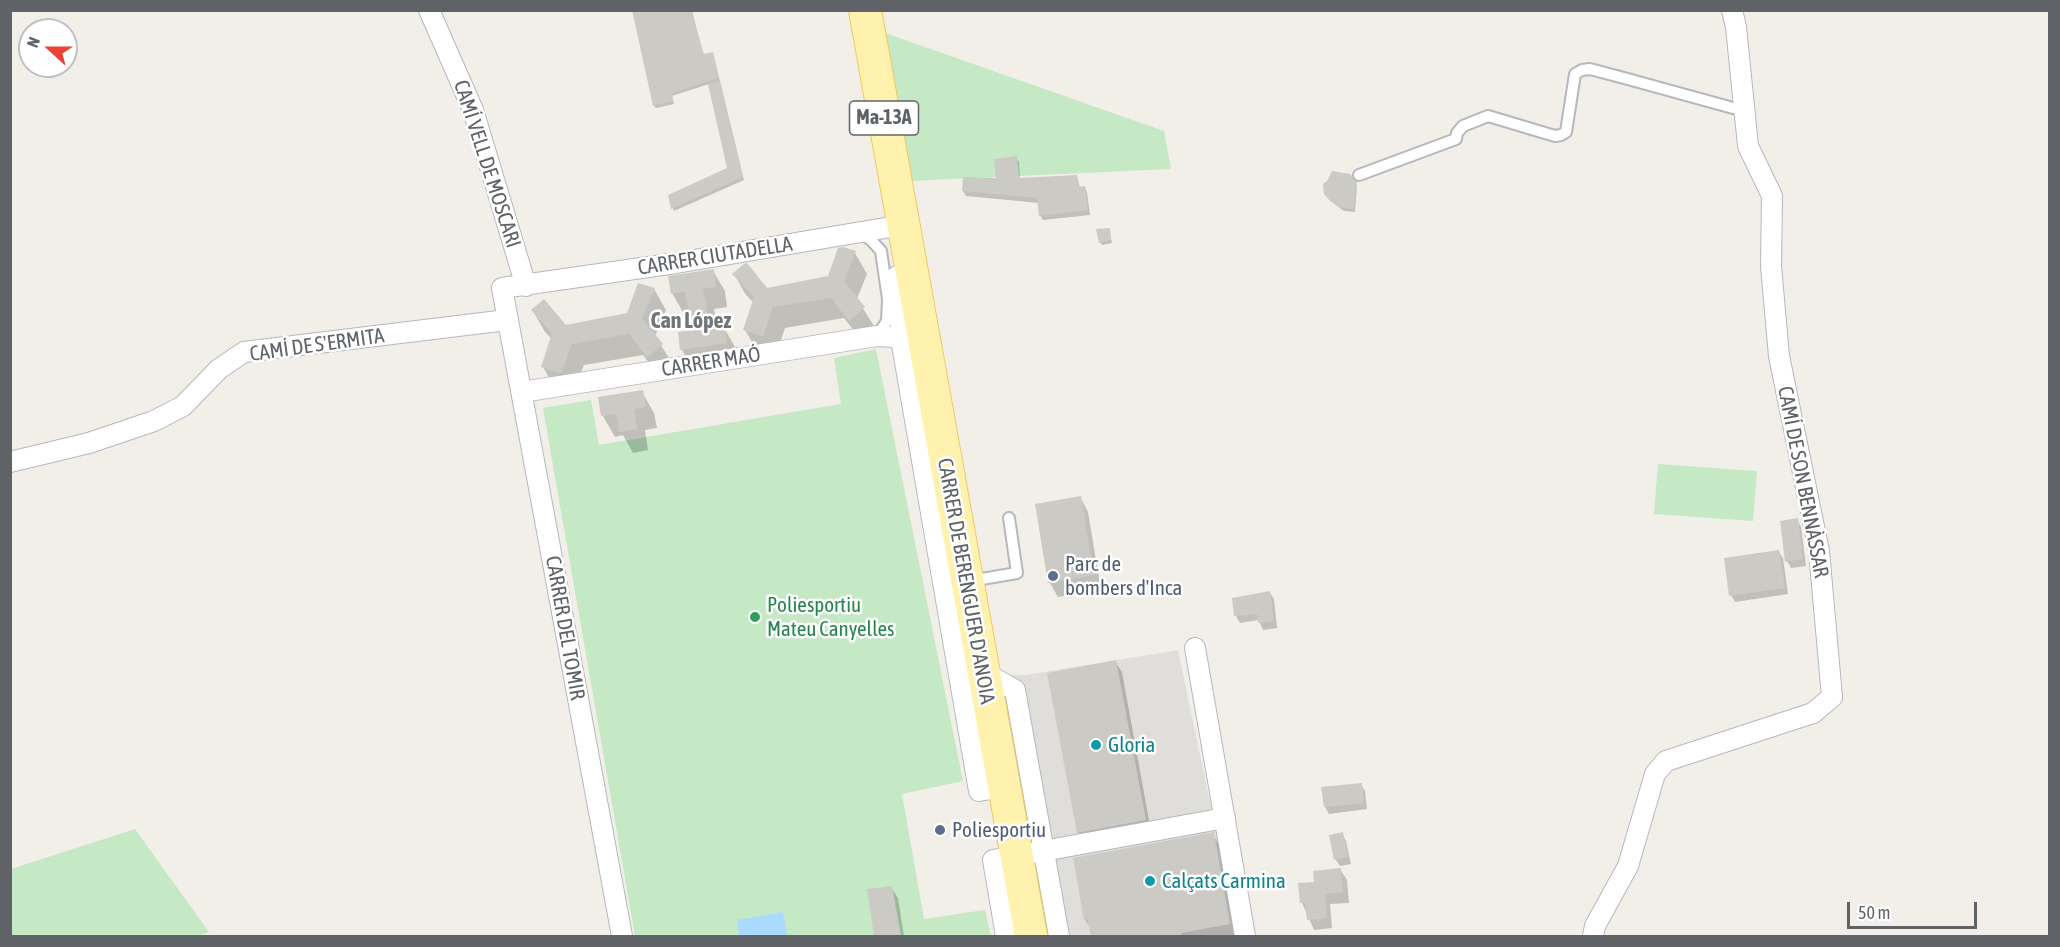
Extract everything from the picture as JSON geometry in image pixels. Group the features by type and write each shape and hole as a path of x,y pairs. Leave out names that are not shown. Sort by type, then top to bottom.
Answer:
{"main road":[{"name":"Ma-13A","path":"865,10 903,225"},
{"name":"CARRER DE BERENGUER D'ANOIA","path":"903,225 1003,787 1030,853 1031,936"}],"street":[{"name":"CAMÍ VELL DE MOSCARI","path":"429,10 473,110 526,286"},
{"name":"CAMÍ DE SON BENNÀSSAR","path":"1593,936 1595,926 1628,866 1655,774 1666,761 1813,713 1832,697 1819,551 1779,356 1772,266 1772,196 1748,147 1736,27 1732,10"},
{"name":"CARRER CIUTADELLA","path":"507,320 502,288 676,263 903,225"},
{"path":"903,225 893,249 901,298 901,339 980,790 1003,787"},
{"name":"CARRER DEL TOMIR","path":"507,320 622,936"},
{"name":"CAMÍ DE S'ERMITA","path":"10,462 89,443 154,421 183,406 219,369 244,352 507,320"},
{"name":"CARRER MAÓ","path":"522,392 877,336 901,339"},
{"path":"1196,648 1245,936"},
{"path":"982,671 1015,690 1030,853 1059,936"},
{"path":"1006,936 993,860 1225,818"}],"lane":[{"path":"1359,175 1456,139 1457,133 1463,126 1488,116 1555,136 1561,135 1566,132 1575,74 1582,70 1590,69 1744,111"},
{"path":"860,232 881,251 888,299 887,321 877,336"},
{"path":"966,581 1017,573 1010,518"}],"shaded area":[{"path":"1178,650 1216,831 1234,936 1051,936 1003,675 1026,675"}],"green space":[{"path":"885,33 1164,131 1171,169 909,181"},
{"name":"Poliesportiu Mateu Canyelles","path":"876,349 963,781 902,794 924,919 985,910 991,936 635,936 543,408 591,400 599,445 841,404 834,358"},
{"path":"1658,464 1757,471 1753,521 1654,514"},
{"path":"135,829 209,932 198,936 11,936 11,869"}],"water":[{"path":"783,912 787,936 739,936 737,920"}],"building":[{"path":"632,10 692,10 703,54 713,52 719,78 672,93 673,101 653,106"},
{"path":"720,81 743,177 671,209 668,195 727,168 708,84"},
{"path":"1017,156 1019,178 1077,175 1079,187 1085,186 1088,210 1039,216 1037,198 962,191 963,177 996,178 994,159"},
{"path":"1332,171 1350,174 1357,182 1354,209 1342,208 1330,201 1324,194 1323,184"},
{"path":"1110,228 1111,240 1099,243 1096,229"},
{"path":"843,247 856,251 844,281 865,307 849,321 831,298 773,307 763,336 743,330 754,297 732,274 744,264 747,263 767,288 828,276 838,248"},
{"path":"714,269 716,287 703,288 710,327 724,324 727,343 680,350 678,332 692,330 689,310 685,292 671,294 668,276"},
{"path":"638,283 655,288 642,318 663,344 647,357 629,334 572,344 561,373 541,367 552,333 531,310 544,299 566,325 627,313"},
{"path":"643,390 646,407 634,409 637,429 619,432 616,414 601,416 598,397"},
{"path":"1081,496 1094,575 1048,583 1035,504"},
{"path":"1798,518 1803,559 1785,562 1780,521"},
{"path":"1779,550 1785,588 1729,596 1724,558"},
{"path":"1270,591 1274,621 1258,623 1257,614 1234,616 1232,598"},
{"name":"Gloria","path":"1116,660 1146,820 1077,833 1047,673"},
{"path":"1362,783 1364,803 1324,807 1321,787"},
{"name":"Calçats Carmina","path":"1214,832 1230,924 1181,933 1182,936 1091,936 1087,919 1084,920 1073,858"},
{"path":"1343,832 1348,857 1334,860 1329,835"},
{"path":"1341,868 1343,892 1325,894 1327,918 1307,920 1305,903 1300,903 1298,883 1314,882 1313,871"},
{"path":"892,886 901,936 874,936 867,889"}],"place":[{"name":"Parc de bombers d'Inca","path":"1053,576"},
{"name":"Poliesportiu Mateu Canyelles","path":"755,617"},
{"name":"Gloria","path":"1096,745"},
{"name":"Poliesportiu","path":"940,830"},
{"name":"Calçats Carmina","path":"1150,881"}],"district":[{"name":"Can López","path":"691,321"}]}
